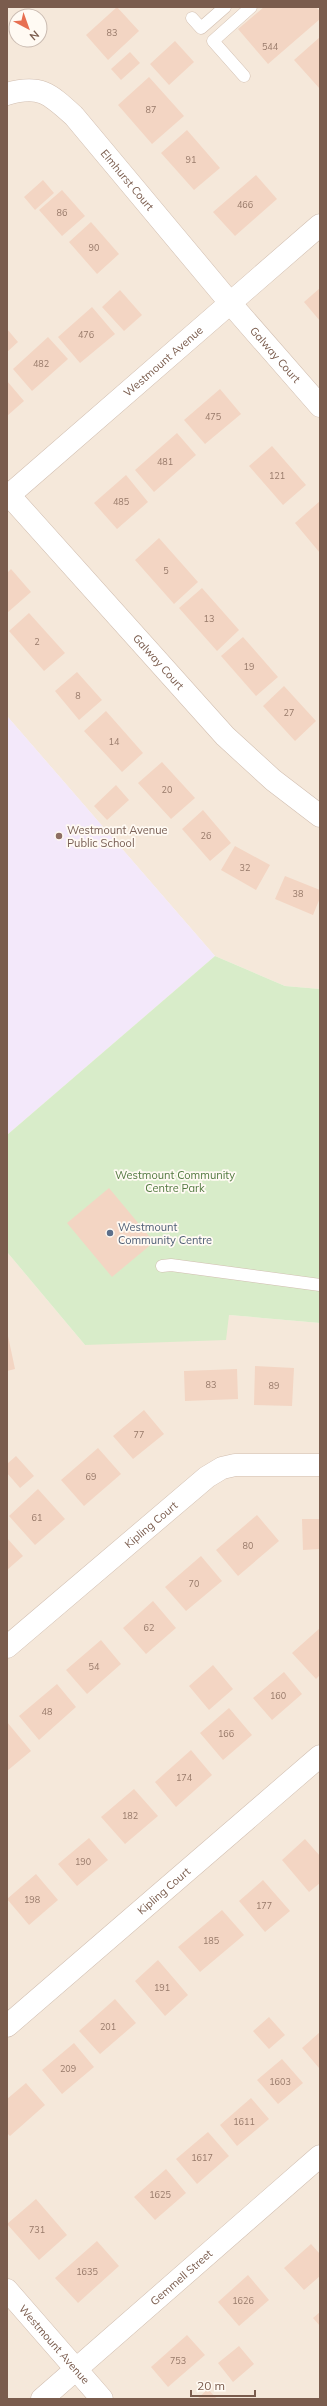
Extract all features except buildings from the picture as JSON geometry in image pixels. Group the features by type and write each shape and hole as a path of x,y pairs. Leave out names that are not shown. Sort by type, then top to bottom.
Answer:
{"street":[{"name":"Elmhurst Court","path":"7,94 23,89 39,90 53,96 74,116 230,304"},
{"name":"Westmount Avenue","path":"8,496 320,225"},
{"name":"Galway Court","path":"230,304 320,406"},
{"name":"Galway Court","path":"8,496 225,736 273,780 320,816"},
{"name":"Kipling Court","path":"7,1647 207,1477 222,1468 256,1463 320,1465"},
{"name":"Kipling Court","path":"7,2026 320,1756"},
{"name":"Gemmell Street","path":"42,2399 320,2156"},
{"name":"Westmount Avenue","path":"7,2290 102,2399"}],"lane":[{"path":"192,18 201,28 225,7"},
{"path":"244,76 213,41 251,7"},
{"path":"162,1266 171,1265 320,1285"}],"shaded area":[{"path":"7,7 320,7 320,989 285,986 215,956 7,716"},
{"name":"Westmount Avenue Public School","path":"7,716 215,956 7,1135"},
{"path":"7,1252 85,1345 229,1315 320,1323 320,2399 7,2399"}],"green space":[{"name":"Westmount Community Centre Park","path":"215,956 285,986 320,989 320,1323 229,1315 226,1340 85,1345 7,1252 7,1135"}],"place":[{"name":"Westmount Avenue Public School","path":"59,836"},
{"name":"Westmount Community Centre","path":"110,1233"}]}
